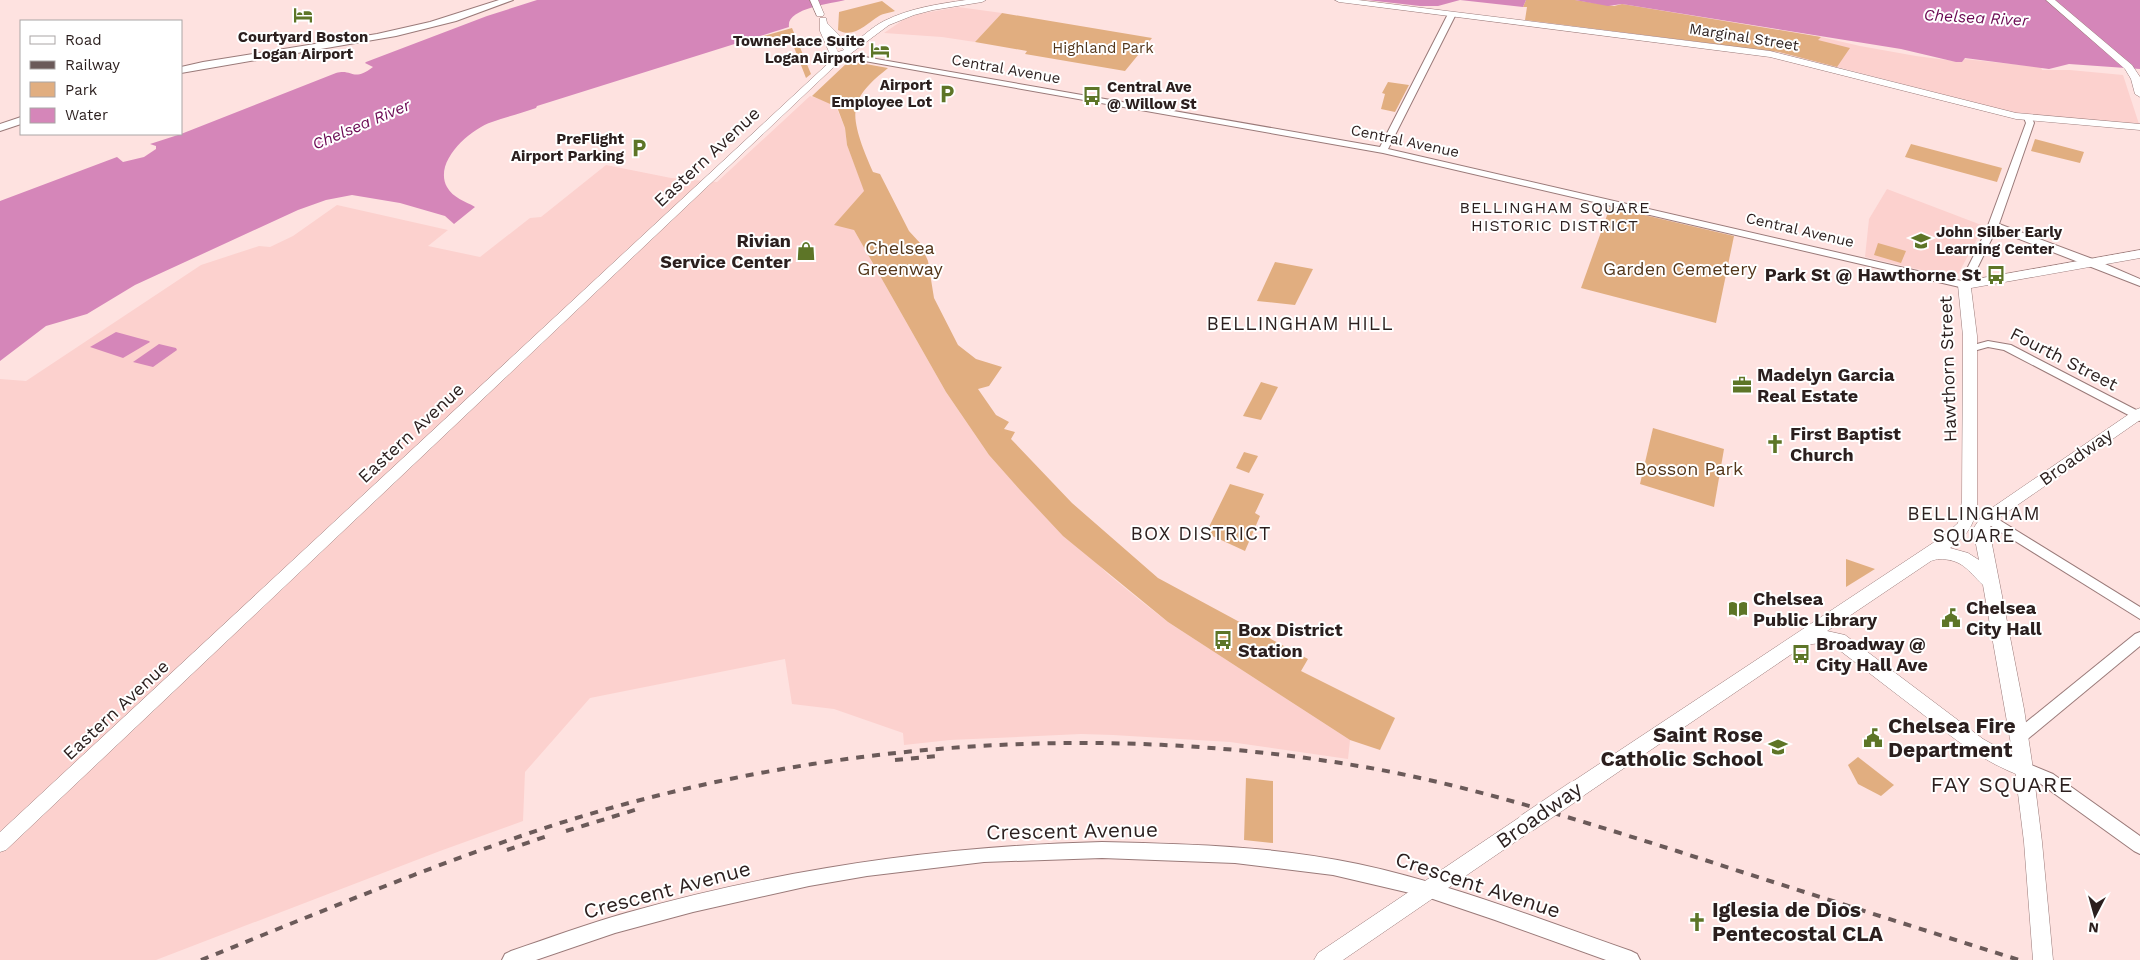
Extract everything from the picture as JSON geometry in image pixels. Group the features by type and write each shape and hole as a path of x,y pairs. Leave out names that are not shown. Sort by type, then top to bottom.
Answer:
{"highway":[{"path":"182,64 255,50 389,30 448,16 498,0"},
{"path":"182,70 247,57 395,33 449,20 508,0"},
{"path":"0,121 20,114"},
{"path":"0,128 20,120"}],"main road":[{"path":"814,0 829,34 845,54"},
{"path":"845,54 863,33 893,15 982,0"},
{"name":"Marginal Street","path":"1339,0 1779,56 2028,118 2140,127"},
{"path":"2050,0 2125,63 2134,76 2140,94"},
{"path":"845,54 886,23 911,13 931,8"},
{"path":"829,34 848,37 863,33"},
{"path":"829,34 845,54"},
{"name":"Eastern Avenue","path":"0,844 845,54"},
{"path":"1964,285 2094,264 2136,253"},
{"name":"Hawthorn Street","path":"1964,285 1970,349 1969,512"},
{"name":"Broadway","path":"1988,518 2139,415"},
{"name":"Broadway","path":"1325,960 1959,533 1965,525 1969,512"},
{"path":"1988,518 1982,525 1981,534 2024,769 2042,933 2043,960"},
{"path":"1924,557 1945,552 1962,556 1978,567 1990,583"},
{"path":"1838,614 1835,626 1838,640"},
{"path":"1799,640 1820,636 1838,640 1984,750 2024,769"}],"street":[{"path":"1383,150 1452,14"},
{"name":"Central Avenue","path":"845,54 1383,150 1964,285"},
{"name":"Hawthorn Street","path":"1964,285 1993,225 2030,123 2028,118"},
{"path":"1993,225 2140,283"},
{"path":"2111,270 2136,253"},
{"name":"Fourth Street","path":"1970,349 1988,344 2007,347 2139,415"},
{"path":"1988,518 2140,614"},
{"path":"2019,737 2140,638"},
{"path":"2024,769 2041,775 2054,783 2140,846"},
{"name":"Crescent Avenue","path":"511,960 617,924 768,886 862,868 970,855 1081,849 1248,856 1347,870 1430,890 1631,960"}],"shaded area":[{"path":"1622,4 1821,37 1916,56 1962,62 1964,59 2041,67 2042,70 2070,70 2123,75 2139,124 2023,115 1779,52 1622,32"},
{"path":"958,7 1002,13 975,42 942,37 884,33 903,20 919,14"},
{"path":"810,96 835,104 845,128 847,145 865,192 854,230 946,392 989,455 1020,490 1108,574 1141,601 1168,622 1350,740 1348,759 1230,742 1113,735 1081,734 950,740 904,745 903,733 834,709 792,704 785,659 590,698 525,772 523,821 156,960 0,960 0,379 26,381 201,265 259,246 270,247 293,236 337,205 448,230 428,246 480,257 530,218 541,217 606,165 671,178 717,182"},
{"name":"John Silber Early Learning Center","path":"1887,189 1984,226 1956,278 1865,257 1869,219"}],"green space":[{"path":"1526,0 1575,0 1614,6 1622,4 1821,37 1818,40 1850,48 1837,67 1779,52 1525,20 1527,7 1523,7"},
{"path":"882,1 895,11 881,15 855,32 849,33 838,30 839,12"},
{"name":"Highland Park","path":"1002,13 1152,38 1125,71 1025,54 1027,51 975,42"},
{"path":"792,28 811,74 806,78 790,37 760,37"},
{"name":"Chelsea Greenway","path":"849,61 888,68 869,85 858,102 855,115 860,140 873,172 880,174 909,231 920,243 928,261 934,298 958,345 976,359 1002,367 989,386 978,389 996,415 1009,422 1004,429 1015,432 1011,439 1072,503 1158,578 1308,659 1301,671 1395,718 1380,750 1350,740 1168,622 1063,536 989,455 946,392 854,230 834,225 864,191 847,145 845,128 837,107 812,96"},
{"path":"1388,82 1409,85 1395,112 1381,109 1385,94 1382,93"},
{"path":"2035,139 2084,152 2080,163 2031,151"},
{"path":"1911,144 2002,168 1997,182 1905,157"},
{"name":"Garden Cemetery","path":"1610,207 1734,236 1716,323 1581,288"},
{"path":"1878,243 1906,251 1901,263 1874,255"},
{"path":"1275,262 1313,269 1295,305 1257,301"},
{"path":"1261,382 1278,387 1261,420 1243,416"},
{"name":"Bosson Park","path":"1653,428 1724,449 1714,507 1640,484"},
{"path":"1244,452 1258,456 1249,473 1236,468"},
{"path":"1230,484 1264,494 1255,513 1260,516 1245,551 1206,533"},
{"path":"1846,559 1875,569 1846,587"},
{"path":"1858,757 1894,785 1881,796 1858,784 1848,765"},
{"path":"1246,778 1273,781 1273,843 1244,840"}],"water":[{"name":"Chelsea River","path":"537,0 845,0 802,11 790,21 789,27 537,106 536,108 483,126 464,139 449,157 445,167 444,177 450,191 456,197 475,207 454,224 445,216 400,203 352,195 326,200 298,210 135,285 87,314 46,326 0,361 0,201 117,157 123,162 144,157 156,149 156,146 150,144 182,135 336,73 361,74 373,67 366,62 487,16"},
{"path":"1367,0 1460,0 1438,6 1420,6"},
{"path":"1460,0 1526,0 1523,7"},
{"name":"Chelsea River","path":"1575,0 2140,0 2140,69 2069,64 2049,69 1965,58 1962,62 1956,62 1901,49 1622,4 1608,6"},
{"path":"116,332 150,342 123,358 90,347"},
{"path":"159,344 176,348 177,350 153,367 133,362"}],"railway":[{"path":"201,960 376,890 509,840 654,796 756,774 858,757 962,747 1066,743 1170,745 1273,754 1376,769 1452,785 1565,816 2019,960"},
{"path":"895,760 938,756"},
{"path":"566,831 638,809"},
{"path":"507,850 547,836"}],"place":[{"name":"Courtyard Boston Logan Airport","path":"303,15"},
{"name":"TownePlace Suite Logan Airport","path":"880,50"},
{"name":"Airport Employee Lot","path":"947,94"},
{"name":"Central Ave @ Willow St","path":"1092,96"},
{"name":"PreFlight Airport Parking","path":"639,148"},
{"name":"John Silber Early Learning Center","path":"1921,241"},
{"name":"Rivian Service Center","path":"806,251"},
{"name":"Park St @ Hawthorne St","path":"1996,275"},
{"name":"Madelyn Garcia Real Estate","path":"1742,385"},
{"name":"First Baptist Church","path":"1775,444"},
{"name":"Chelsea Public Library","path":"1738,609"},
{"name":"Chelsea City Hall","path":"1951,618"},
{"name":"Box District Station","path":"1223,640"},
{"name":"Broadway @ City Hall Ave","path":"1801,654"},
{"name":"Chelsea Fire Department","path":"1873,738"},
{"name":"Saint Rose Catholic School","path":"1778,747"},
{"name":"Iglesia de Dios Pentecostal CLA","path":"1697,922"}],"district":[{"name":"BELLINGHAM SQUARE HISTORIC DISTRICT","path":"1555,216"},
{"name":"BELLINGHAM HILL","path":"1300,323"},
{"name":"BELLINGHAM SQUARE","path":"1974,524"},
{"name":"BOX DISTRICT","path":"1201,533"},
{"name":"FAY SQUARE","path":"2002,784"}]}
